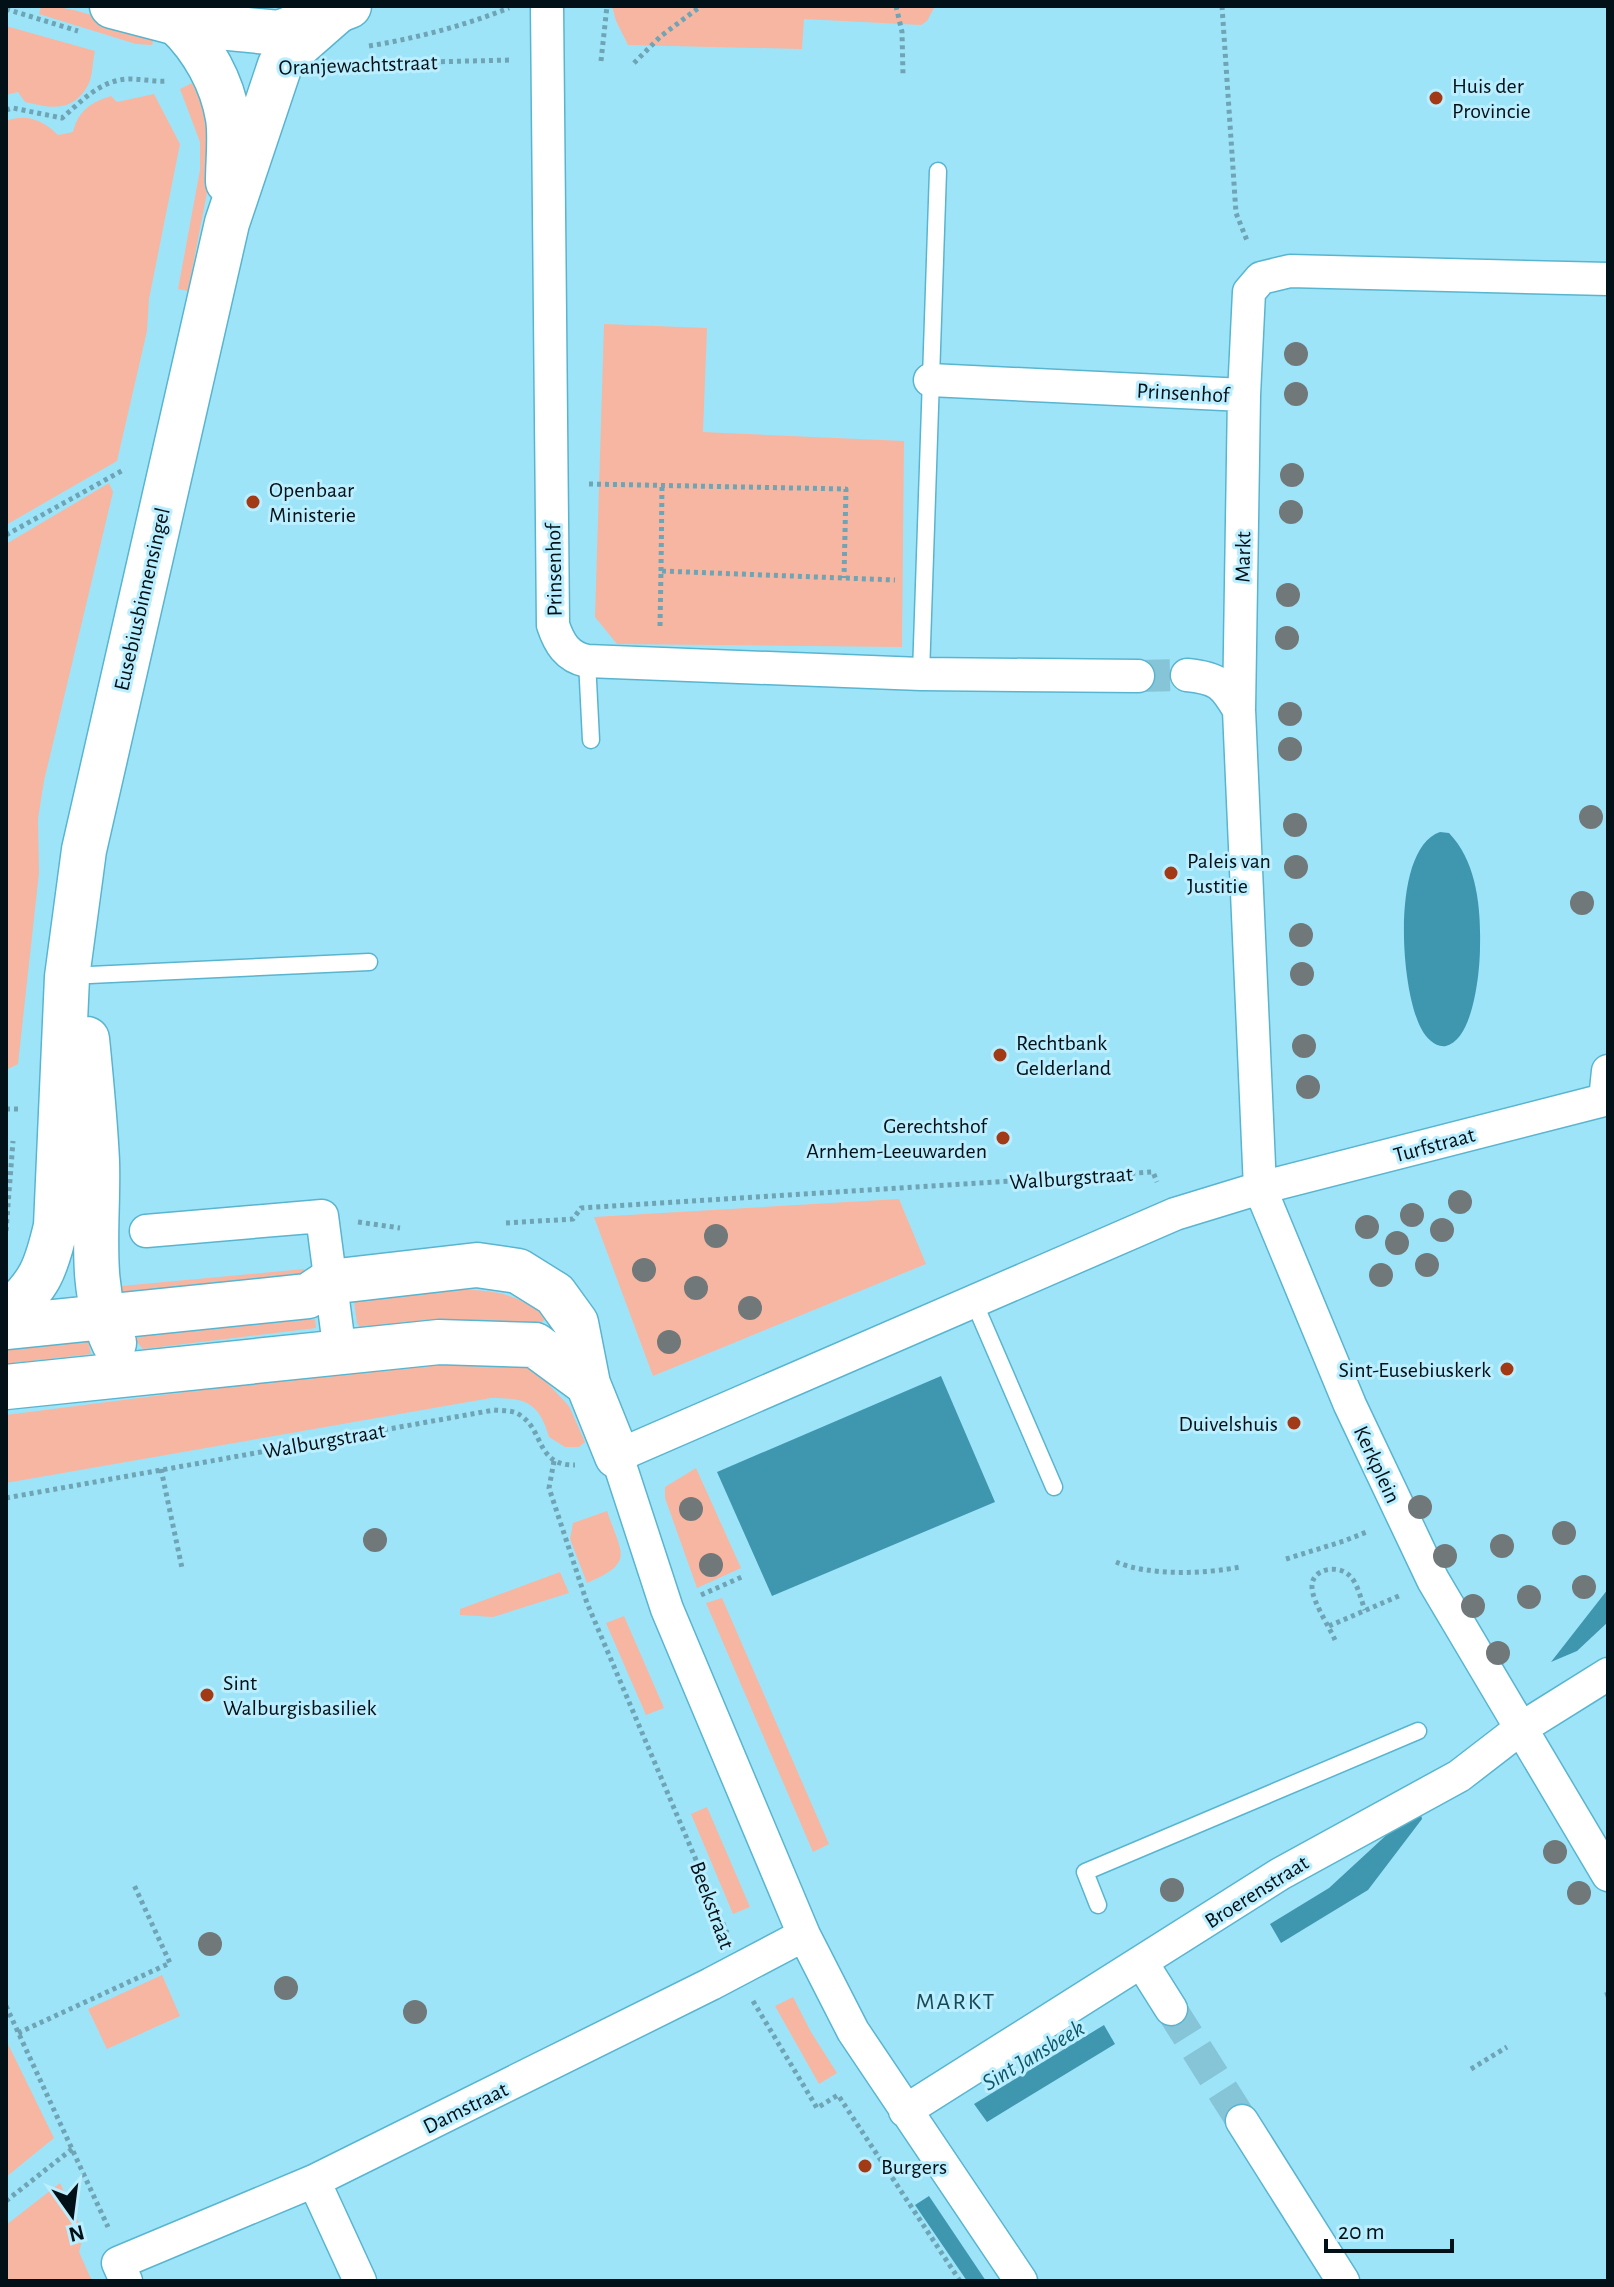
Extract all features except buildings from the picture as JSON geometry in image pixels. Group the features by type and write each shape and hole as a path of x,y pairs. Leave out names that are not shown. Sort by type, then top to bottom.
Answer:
{"street":[{"name":"Oranjewachtstraat","path":"112,6 177,23 279,33 343,6"},
{"name":"Eusebiusbinnensingel","path":"6,1315 42,1275 56,1226 67,977 84,850 227,223 280,65 287,55 343,6"},
{"name":"Prinsenhof","path":"547,6 553,625 557,638 574,659 587,661"},
{"name":"Eusebiusbinnensingel","path":"177,23 190,36 223,97 228,121 227,223"},
{"name":"Markt","path":"1260,1188 1239,710 1244,395 1249,292 1261,278 1290,271 1608,279"},
{"name":"Prinsenhof","path":"930,380 1244,395"},
{"path":"587,661 921,674 1138,676"},
{"path":"1187,675 1216,680 1228,691 1239,710"},
{"path":"67,977 86,1018 97,1161 97,1276 102,1318 114,1343 144,1372"},
{"name":"Turfstraat","path":"1260,1188 1607,1090"},
{"path":"617,1456 1175,1214 1260,1188"},
{"name":"Kerkplein","path":"1260,1188 1350,1405 1433,1580 1608,1875"},
{"path":"146,1231 322,1216 340,1353"},
{"path":"6,1327 308,1296 329,1282 477,1265 518,1271 555,1294 576,1323 588,1384 617,1456 667,1609 804,1935 853,2031 1021,2281"},
{"path":"6,1387 439,1342 535,1345 588,1384"},
{"name":"Broerenstraat","path":"905,2111 1157,1986 1202,1924 1280,1874 1459,1776 1520,1729 1608,1674"},
{"name":"Damstraat","path":"122,2272 314,2181 804,1935"},
{"path":"1242,2121 1343,2281"},
{"path":"314,2181 360,2281"}],"lane":[{"path":"921,674 938,171"},
{"path":"587,661 591,740"},
{"path":"67,977 369,962"},
{"path":"974,1302 1054,1487"},
{"path":"1098,1905 1085,1872 1418,1731"}],"path":[{"path":"601,61 607,6"},
{"path":"634,63 661,36 701,6"},
{"path":"896,6 902,32 903,75"},
{"path":"1222,6 1236,213"},
{"name":"Oranjewachtstraat","path":"280,65 548,60"},
{"path":"6,110 13,108 62,118 100,86 112,82 126,79 153,83 213,74"},
{"path":"6,535 125,469"},
{"path":"552,483 846,489 844,578"},
{"path":"659,664 662,485"},
{"path":"661,571 924,581"},
{"path":"6,1109 22,1109"},
{"name":"Walburgstraat","path":"496,1223 573,1219 581,1208 1153,1172 1161,1193"},
{"path":"322,1216 402,1228"},
{"name":"Walburgstraat","path":"6,1498 494,1410 515,1412 524,1417 554,1461"},
{"path":"554,1461 565,1465 591,1464 617,1456"},
{"name":"Beekstraat","path":"554,1461 549,1488 587,1603 727,1931 736,1971 817,2108 838,2095 960,2281"},
{"path":"161,1469 182,1568"},
{"path":"1286,1559 1344,1541 1403,1517"},
{"path":"1116,1562 1143,1570 1218,1571 1240,1567"},
{"path":"1335,1640 1312,1587 1313,1581 1324,1570 1331,1568 1347,1572 1356,1585 1365,1610"},
{"path":"667,1609 744,1576"},
{"path":"1329,1626 1397,1597"},
{"path":"18,2033 170,1963 134,1885"},
{"path":"6,2006 111,2234 122,2272"},
{"path":"1471,2069 1507,2047"},
{"path":"6,2201 72,2149"}],"shaded area":[{"path":"41,6 98,17 152,38 152,45 136,44 39,14"},
{"path":"612,6 935,6 927,21 921,25 804,19 802,49 628,45"},
{"path":"6,26 95,51 90,79 81,95 67,105 51,107 25,102 18,92 6,95"},
{"path":"192,83 210,121 211,172 188,291 178,289 200,170 200,142 180,89"},
{"path":"154,94 180,144 149,299 147,331 117,461 6,525 6,121 34,119 58,135 73,132 82,113 104,98 111,96 117,102"},
{"path":"604,324 707,328 703,432 904,441 902,647 617,644 595,617"},
{"path":"109,483 113,492 44,781 38,819 39,873 18,1064 6,1070 6,544"},
{"path":"899,1199 926,1264 653,1376 594,1217"},
{"path":"304,1269 305,1274 112,1295 111,1287"},
{"path":"445,1289 507,1295 543,1314 544,1320 540,1324 362,1330 357,1323 353,1294"},
{"path":"315,1319 316,1328 143,1349 132,1336"},
{"path":"88,1340 91,1354 6,1364 6,1349"},
{"path":"501,1356 532,1367 569,1406 585,1442 579,1447 565,1447 549,1437 540,1416 529,1404 513,1399 491,1398 6,1483 6,1415 428,1361"},
{"path":"696,1468 741,1568 697,1588 665,1498 665,1487"},
{"path":"607,1511 621,1556 612,1569 587,1583 570,1539 573,1523"},
{"path":"560,1572 569,1593 493,1617 460,1615 460,1609"},
{"path":"722,1598 829,1844 813,1852 706,1603"},
{"path":"624,1616 664,1708 646,1715 606,1623"},
{"path":"707,1807 750,1907 733,1914 691,1814"},
{"path":"162,1975 180,2016 107,2049 88,2009"},
{"path":"793,1997 837,2073 819,2084 775,2006"},
{"path":"6,2040 54,2138 6,2177"},
{"path":"60,2183 84,2234 79,2252 92,2281 6,2281 6,2225"}],"water":[{"path":"1440,832 1449,833 1466,858 1478,901 1480,932 1474,1002 1463,1031 1456,1041 1446,1046 1435,1044 1426,1036 1414,1011 1408,985 1404,923 1413,865 1424,844"},
{"path":"941,1376 995,1502 772,1596 717,1472"},
{"path":"1608,1589 1608,1622 1577,1651 1551,1662"},
{"path":"1419,1805 1422,1819 1368,1890 1281,1943 1270,1924 1329,1888"},
{"path":"1104,2025 1115,2044 987,2122 974,2104"},
{"path":"929,2196 986,2281 967,2281 915,2205"}],"tunnel":[{"path":"1138,676 1187,675"},
{"path":"1171,2009 1242,2121"}],"place":[{"name":"Huis der Provincie","path":"1436,98"},
{"name":"Openbaar Ministerie","path":"253,502"},
{"name":"Paleis van Justitie","path":"1171,873"},
{"name":"Rechtbank Gelderland","path":"1000,1055"},
{"name":"Gerechtshof Arnhem-Leeuwarden","path":"1003,1138"},
{"name":"Sint-Eusebiuskerk","path":"1507,1369"},
{"name":"Duivelshuis","path":"1294,1423"},
{"name":"Sint Walburgisbasiliek","path":"207,1695"},
{"name":"Burgers","path":"865,2166"}],"district":[{"name":"MARKT","path":"956,2001"}],"water label":[{"name":"Sint Jansbeek","path":"1033,2055"}]}
